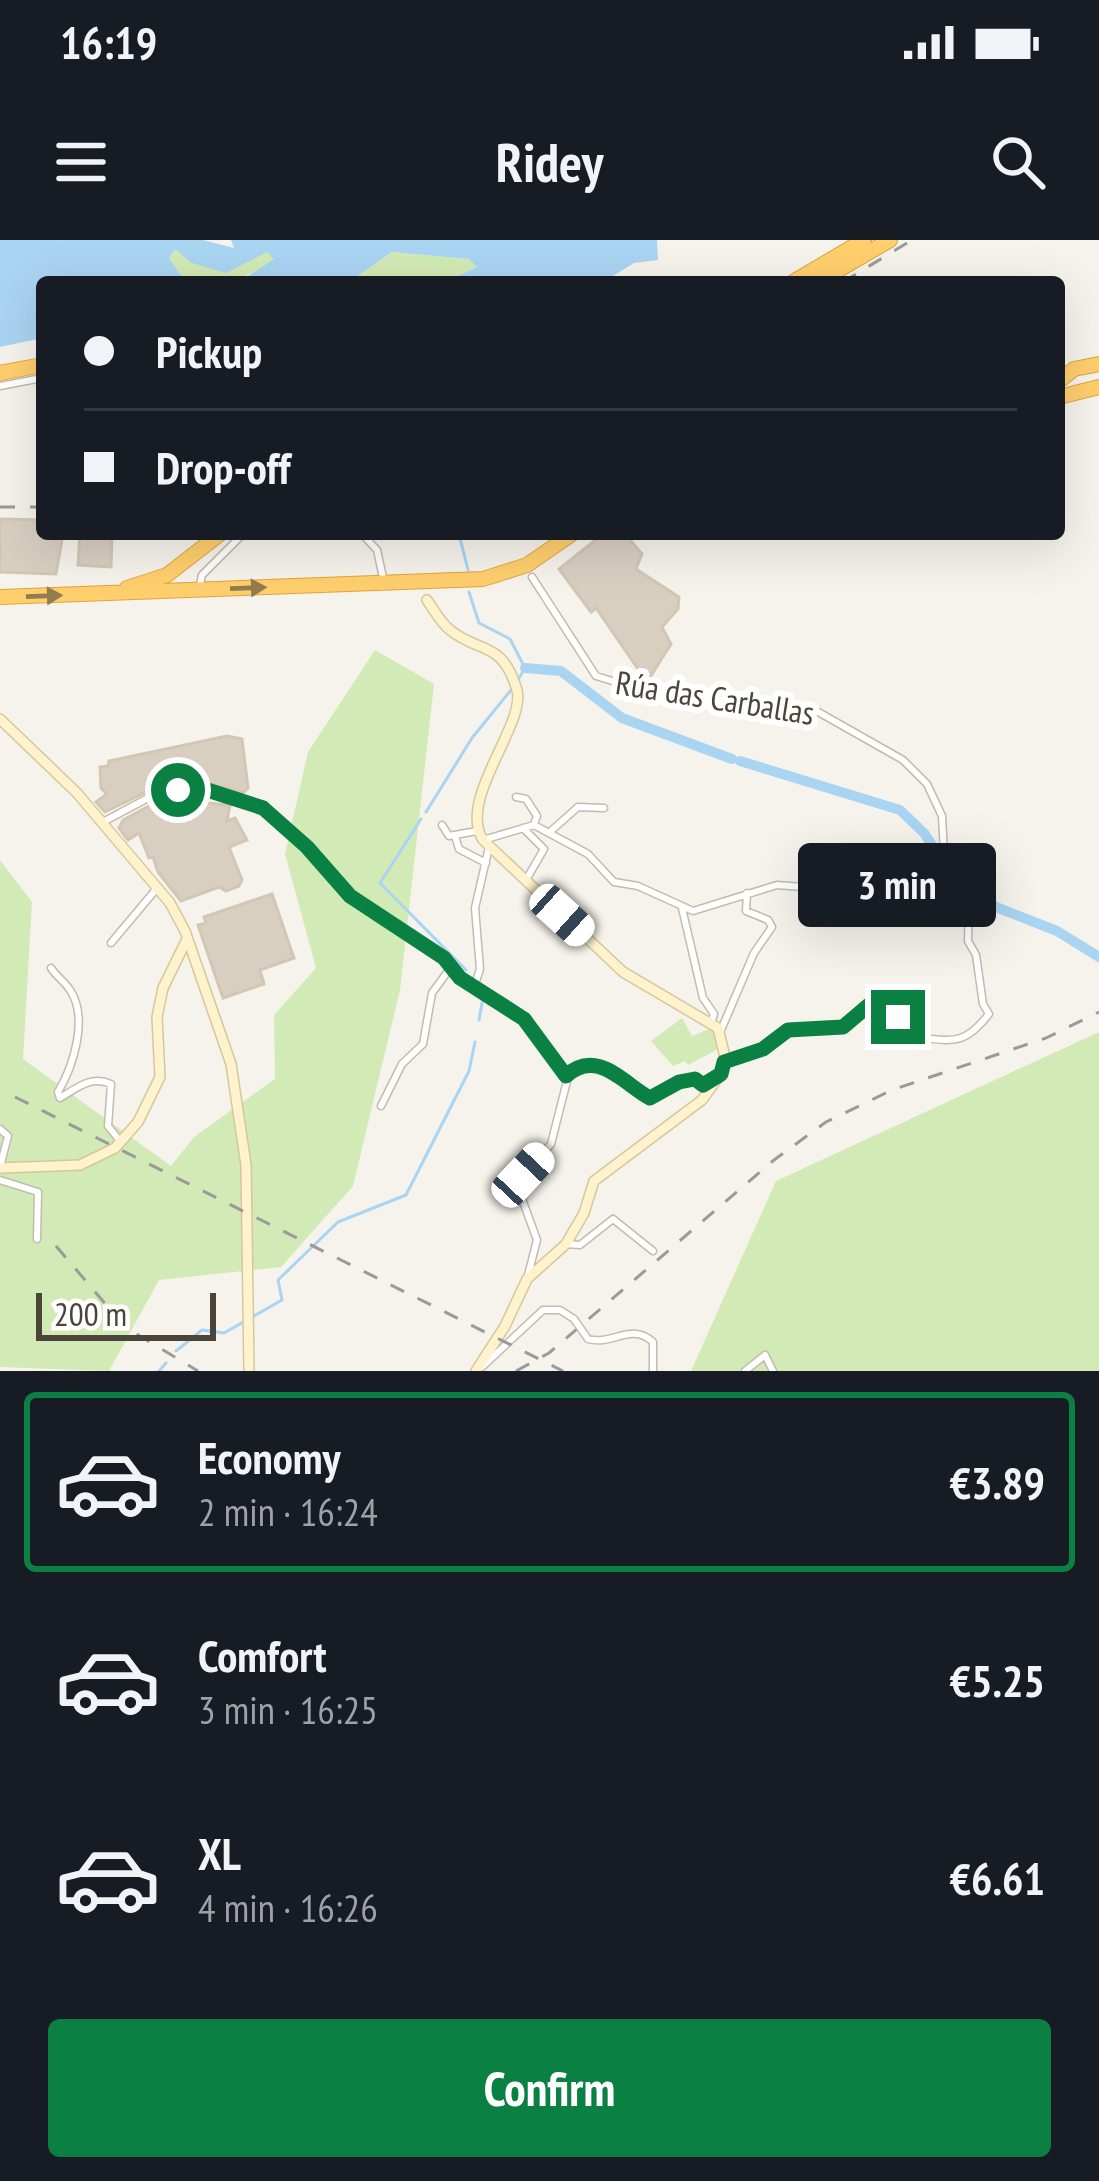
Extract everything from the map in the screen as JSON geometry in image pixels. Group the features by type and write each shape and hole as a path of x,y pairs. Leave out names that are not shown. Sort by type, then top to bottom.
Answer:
{"highway":[{"path":"803,276 864,240"},
{"path":"828,276 890,240"},
{"path":"1065,377 1099,364"},
{"path":"0,373 36,369"},
{"path":"1065,396 1099,388"},
{"path":"89,594 154,580 182,566 213,540"},
{"path":"533,566 557,540"},
{"path":"0,597 484,579 533,566 565,540"},
{"path":"392,583 427,600"},
{"path":"427,600 424,590 430,583"}],"street":[{"path":"0,386 36,370"},
{"path":"199,590 202,574 237,540"},
{"path":"365,540 377,550 392,583"},
{"name":"Rúa das Carballas","path":"533,566 596,676 648,692 813,709 903,760 926,784 942,817 946,881 969,904 968,941 976,955 983,1004 989,1014 974,1033 957,1042 915,1037 889,1004 876,999 843,1027 788,1030 763,1049 722,1068"},
{"path":"427,600 450,630 494,650 518,694 518,710 494,755 476,820 486,863 475,908 480,969 474,987"},
{"path":"0,719 22,735 103,822 158,887 187,939 231,1064 246,1165 252,1369"},
{"path":"103,822 148,798 198,787 263,808 307,847 350,896 524,1019 566,1076"},
{"path":"517,797 526,799 536,816 534,825"},
{"path":"551,831 578,807 604,808"},
{"path":"442,825 459,849 486,863"},
{"path":"454,836 483,839 534,825 588,854 614,882 638,886 682,908 710,908 777,885 828,889"},
{"path":"523,828 544,849 524,883"},
{"path":"483,839 524,883 623,972 710,1023 719,1034"},
{"path":"111,943 158,887"},
{"path":"527,1279 566,1244 584,1214 594,1181 701,1100 722,1068 719,1034 754,953 772,927 768,920 746,911 747,893"},
{"path":"682,908 703,998 714,1014 710,1023"},
{"path":"0,1129 8,1136 0,1167 64,1169 102,1156 120,1142 138,1122 160,1077 157,1017 164,988 187,939"},
{"path":"381,1106 402,1064 424,1044 432,994 452,967"},
{"path":"51,968 70,990 77,1007 70,1071 58,1092 60,1098 84,1083 101,1080 111,1084 108,1126 120,1142"},
{"path":"479,1369 527,1279 537,1240 518,1188 523,1175 551,1144 566,1076 589,1066 621,1073 650,1098 679,1082 695,1079 703,1085 722,1068"},
{"path":"0,1180 38,1192 37,1239"},
{"path":"566,1244 580,1245 613,1219 653,1251"},
{"path":"479,1369 542,1310 560,1310 596,1342 631,1332 643,1334 652,1342 653,1371"},
{"path":"745,1371 765,1354 773,1371"}],"green space":[{"path":"175,249 268,252 275,259 245,276 181,276 169,258"},
{"path":"392,252 469,259 477,267 458,276 358,276"},
{"path":"375,650 434,684 400,990 353,1186 281,1267 159,1280 109,1371 0,1367 0,860 32,902 23,1059 171,1166 194,1137 275,1079 274,1015 316,968 285,854 308,752"},
{"path":"682,1018 692,1036 712,1028 720,1048 688,1065 685,1061 673,1066 651,1041"},
{"path":"1099,1032 1099,1371 691,1371 776,1181"}],"water":[{"path":"0,240 203,240 234,248 231,240 657,240 658,260 634,263 613,276 458,276 477,267 469,259 392,252 358,276 248,276 274,259 267,252 226,273 192,263 175,249 169,258 181,276 36,276 36,339 0,347"}],"building":[{"path":"0,519 36,520 36,540 62,540 56,574 0,572"},
{"path":"80,540 112,540 111,567 78,565"},
{"path":"595,540 630,540 642,554 636,569 679,597 678,609 662,627 671,644 647,682 596,608 591,612 559,569"},
{"path":"227,736 242,739 248,788 243,793 198,780 150,784 150,790 105,812 96,802 107,794 101,788 100,767 108,766 109,761"},
{"path":"193,796 197,802 230,805 227,821 235,818 247,840 229,847 242,880 239,886 226,891 219,887 181,901 158,872 153,857 149,858 139,833 128,840 119,828 123,820 151,805"},
{"path":"272,894 294,958 260,970 264,984 223,998 198,925 206,923 204,917"}],"waterway":[{"path":"460,540 468,570"},
{"path":"469,592 479,623 510,639 525,668 518,680"},
{"path":"525,668 561,671 622,718 732,759"},
{"path":"426,812 472,738 511,690"},
{"path":"740,761 900,810 942,860"},
{"path":"421,819 380,883 466,970"},
{"path":"950,874 996,907 1057,931 1099,957"},
{"path":"479,1020 483,998"},
{"path":"176,1351 202,1330 224,1333 282,1300 278,1280 338,1222 406,1195 469,1071 475,1042"},
{"path":"159,1371 166,1363"}],"railway":[{"path":"853,276 912,240"},
{"path":"0,507 36,507"},
{"path":"516,1371 549,1353 774,1160 826,1122 892,1090 1046,1038 1099,1012"},
{"path":"15,1097 563,1371"},
{"path":"56,1246 125,1327 198,1371"}],"route":[{"path":"178,790 198,787 263,808 307,847 350,896 444,958 460,978 524,1019 566,1076 589,1066 621,1073 650,1098 679,1082 695,1079 703,1085 721,1074 724,1062 763,1049 788,1030 843,1027 876,999 889,1004 898,1017"}]}
